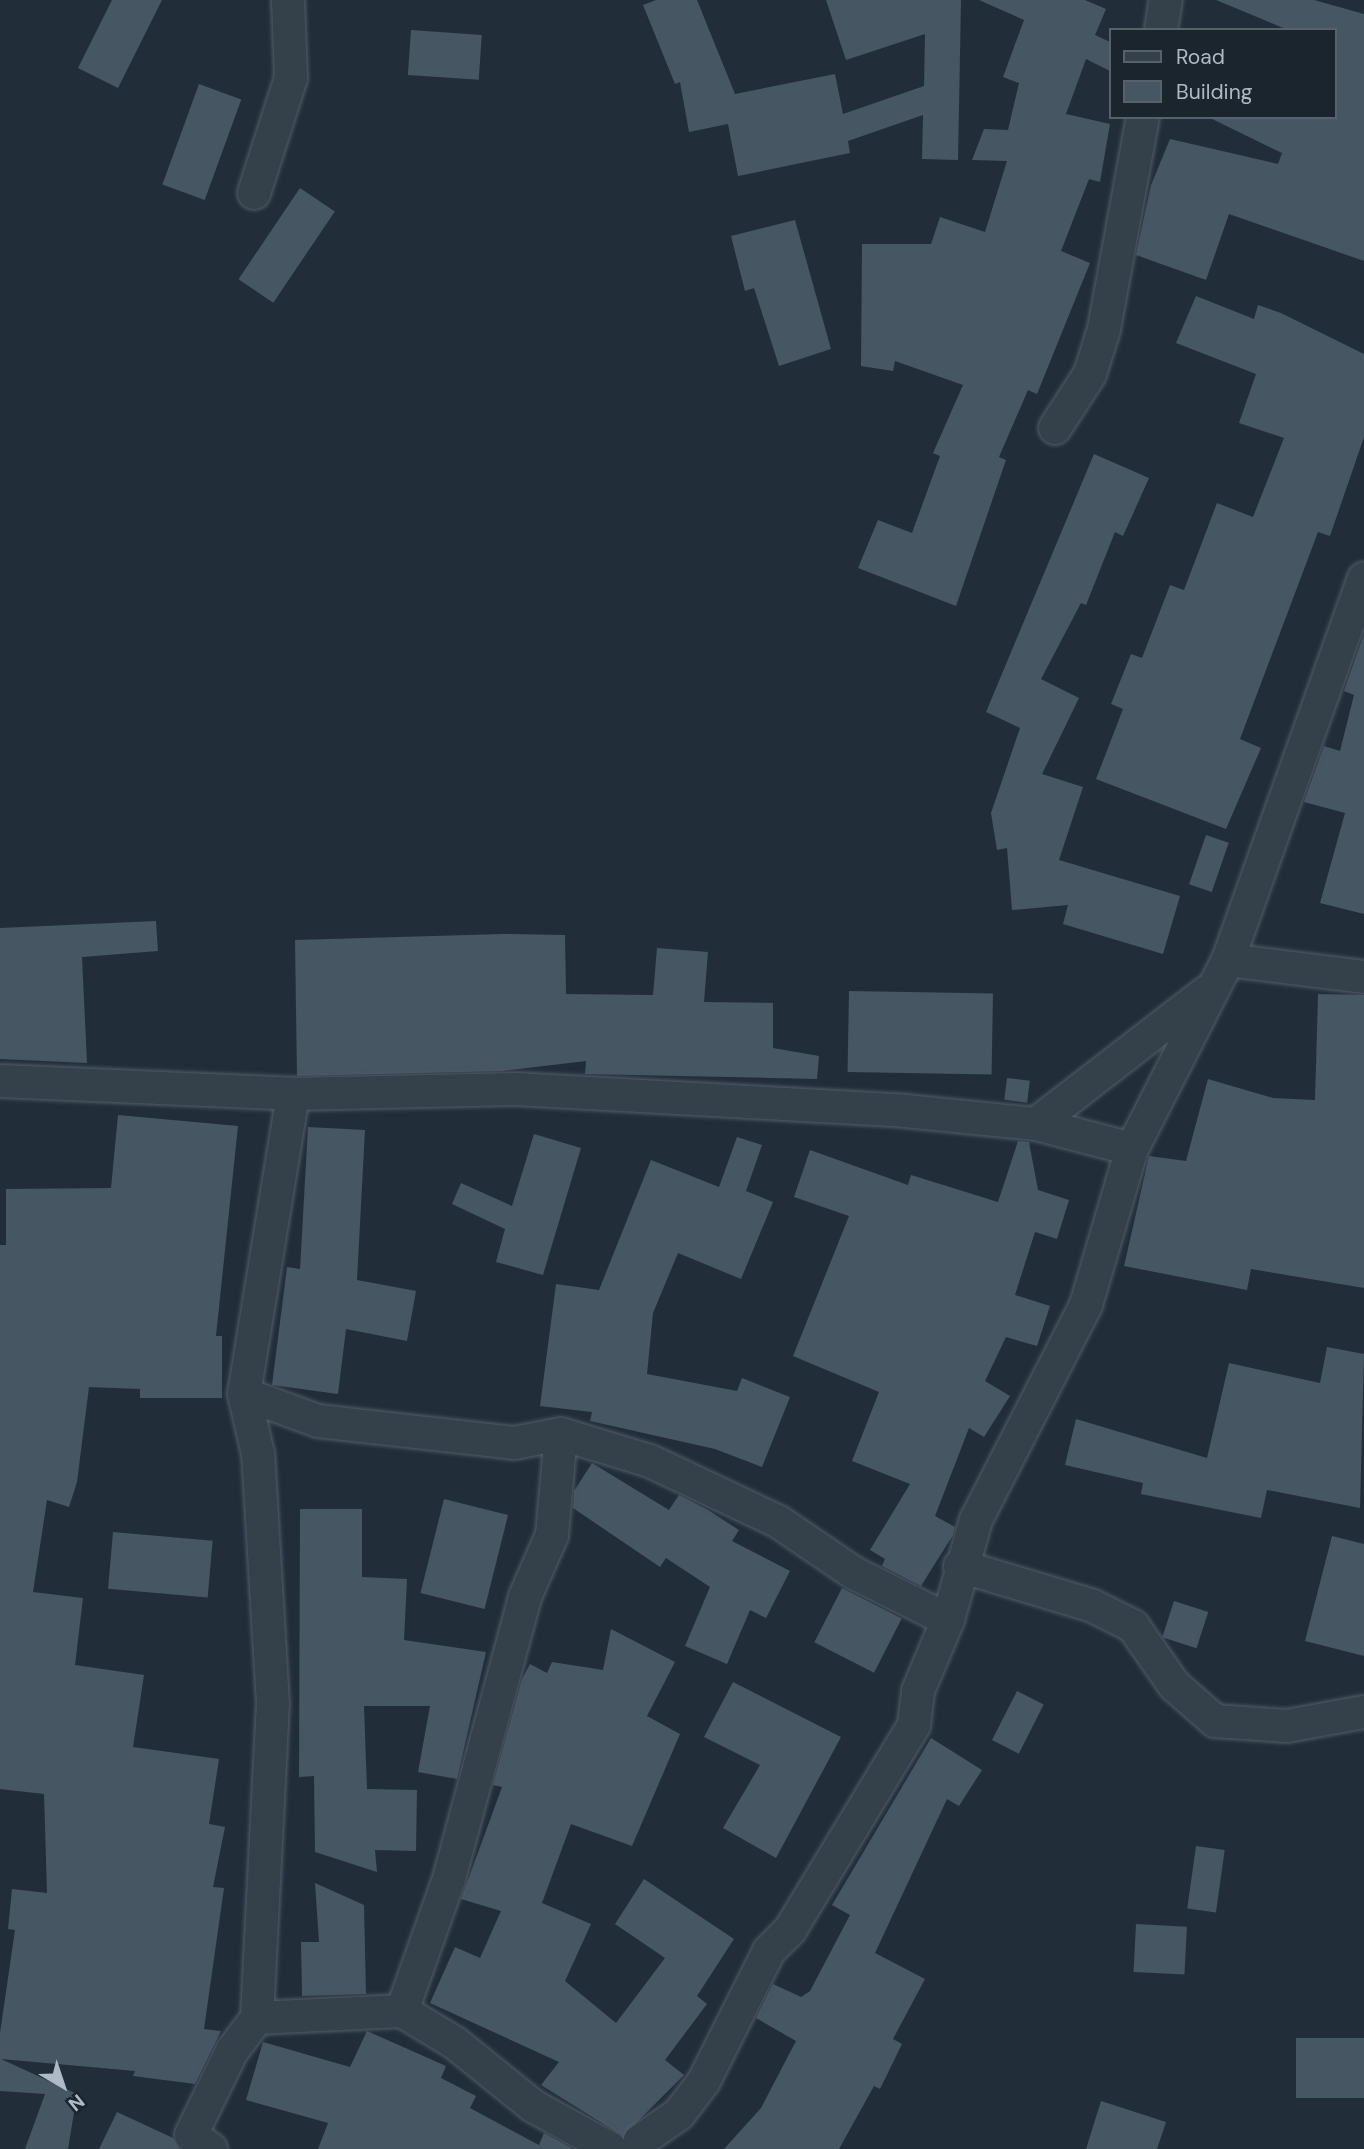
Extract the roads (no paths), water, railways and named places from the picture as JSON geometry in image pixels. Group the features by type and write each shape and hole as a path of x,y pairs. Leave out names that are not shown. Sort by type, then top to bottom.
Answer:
{"street":[{"path":"254,193 291,78 288,0"},
{"path":"1161,28 1166,0"},
{"path":"1055,429 1090,374 1104,328 1143,119"},
{"path":"639,2149 640,2141 679,2114 704,2081 769,1951 790,1930 841,1836 889,1769 914,1725 918,1691 948,1620 960,1566 976,1520 1086,1306 1132,1149 1221,973 1362,589"},
{"path":"1036,1124 1221,973 1364,978"},
{"path":"0,1081 293,1094 516,1089 1036,1124 1132,1149"},
{"path":"211,2149 191,2135 232,2051 257,2018 273,1704 258,1454 244,1394 293,1094"},
{"path":"244,1394 318,1421 514,1443 561,1434 650,1461 779,1522 854,1573 948,1620"},
{"path":"402,2011 449,1879 525,1597 552,1535 561,1434"},
{"path":"960,1566 1034,1594 1093,1606 1133,1626 1174,1685 1215,1721 1287,1726 1364,1712"},
{"path":"257,2018 402,2011 533,2106 611,2149"}]}
